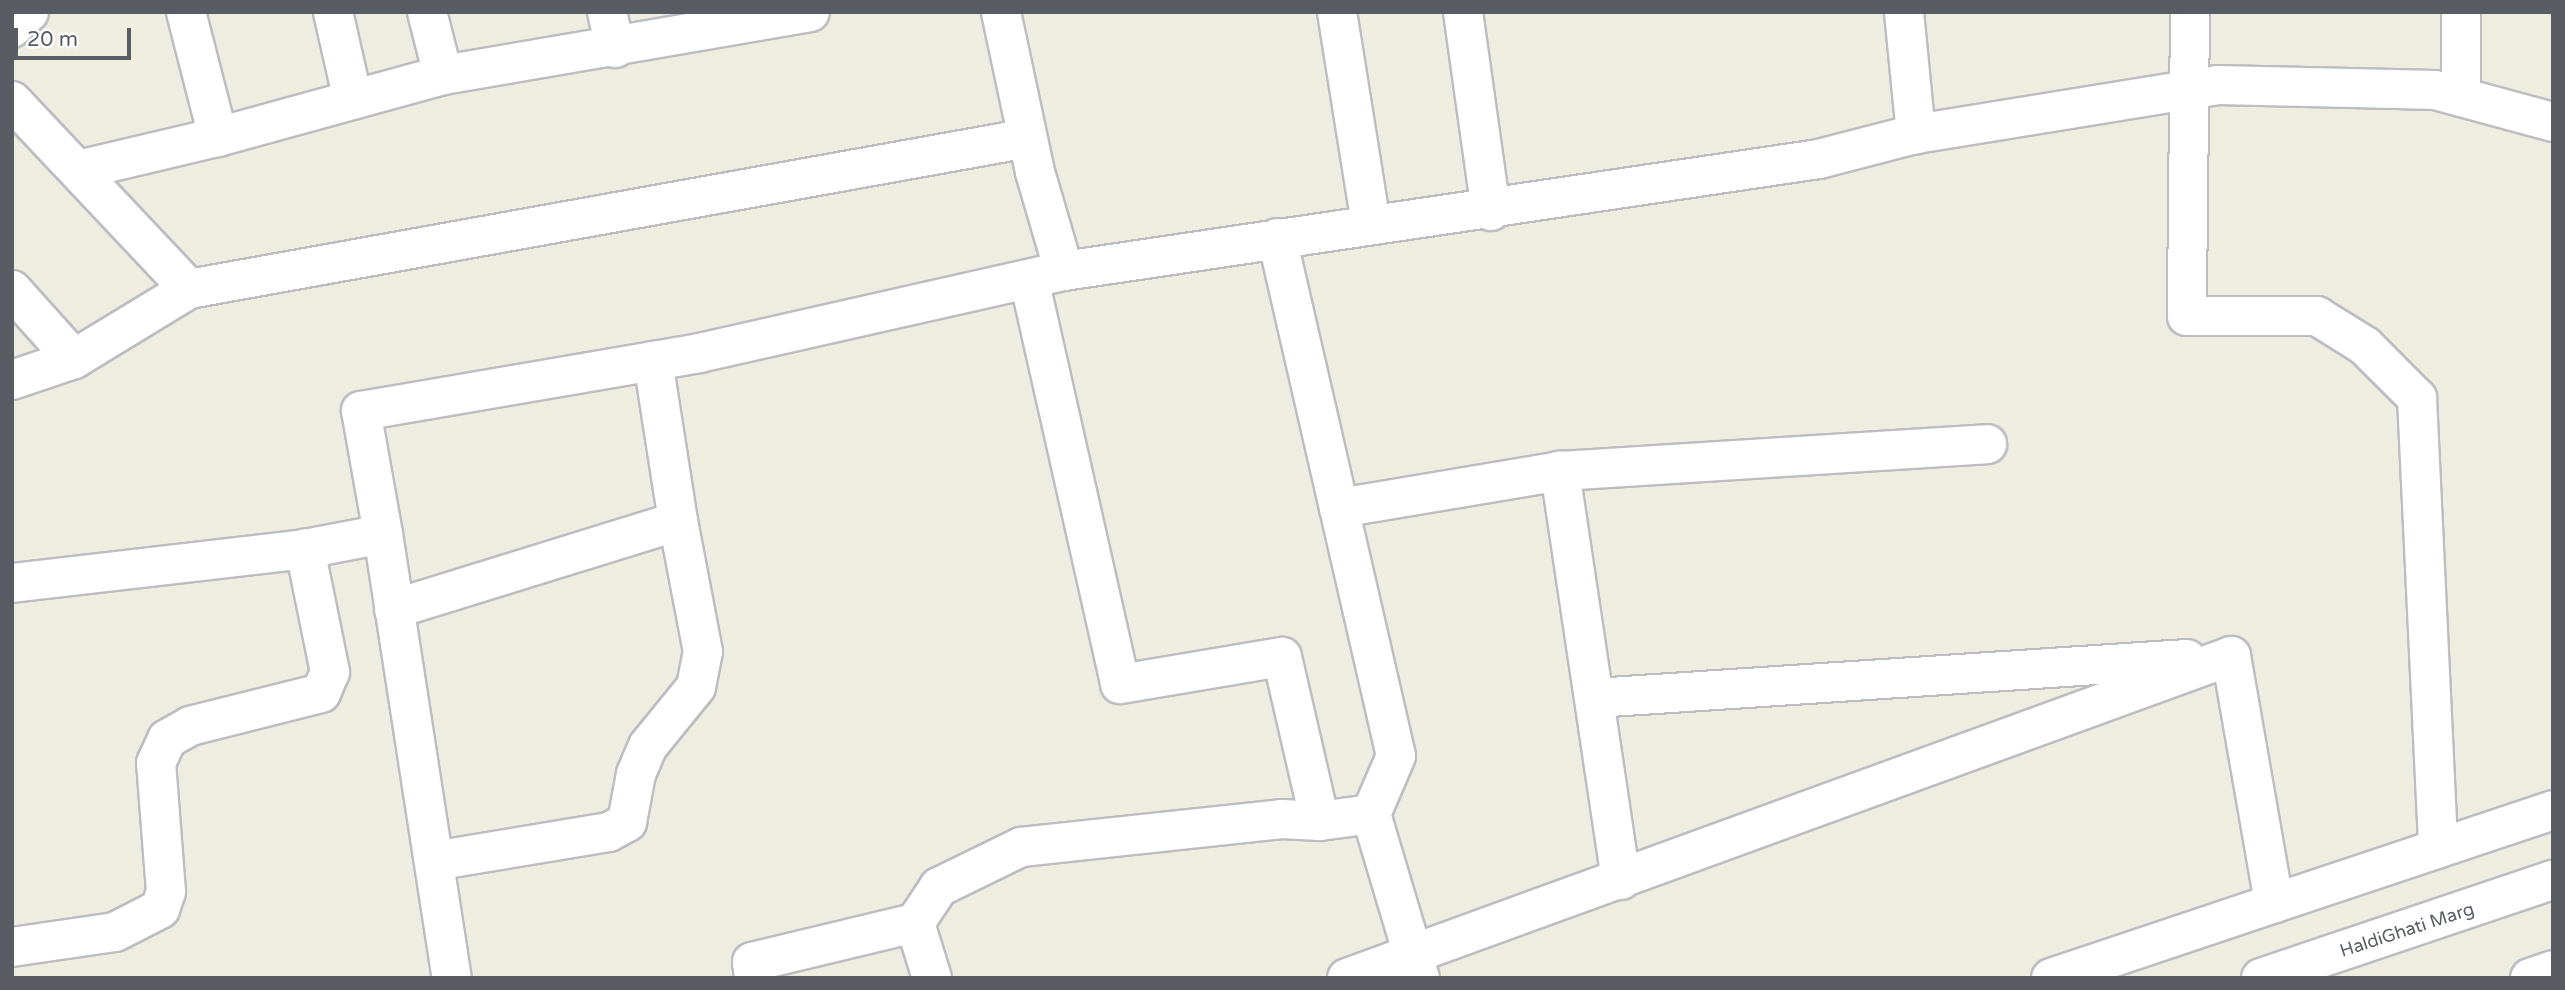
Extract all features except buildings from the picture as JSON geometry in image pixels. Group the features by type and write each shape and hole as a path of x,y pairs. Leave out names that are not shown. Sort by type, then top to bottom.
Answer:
{"street":[{"path":"12,27 29,12"},
{"path":"186,12 218,137"},
{"path":"333,12 353,100"},
{"path":"427,12 443,75"},
{"path":"78,170 218,137 611,30 810,12"},
{"path":"1000,12 1028,138 1046,275 1120,684 1282,657 1320,821"},
{"path":"1337,12 1371,224"},
{"path":"1464,12 1491,211"},
{"path":"1904,12 1916,134"},
{"path":"2190,12 2187,316 2317,316 2365,346 2417,398 2438,849"},
{"path":"2461,12 2461,97"},
{"path":"452,978 383,534 360,411 653,361 1046,275 1371,224 1491,211 1819,159 1916,134 2217,85 2435,90 2553,122"},
{"path":"12,101 189,289"},
{"path":"12,380 74,359 189,289 1028,138"},
{"path":"1277,238 1396,756 1371,814 1416,966"},
{"path":"12,290 74,359"},
{"path":"433,861 609,832 627,822 636,774 648,746 696,687 703,652 678,521 653,361"},
{"path":"1339,508 1560,471 1987,444"},
{"path":"1560,471 1621,880"},
{"path":"394,608 678,521"},
{"path":"12,583 305,549 383,534"},
{"path":"12,947 115,932 160,909 166,892 156,763 167,739 190,726 321,693 330,672 305,549"},
{"path":"2231,656 2274,904"},
{"path":"1595,698 2231,656"},
{"path":"1347,978 1416,966 1621,880 2231,656"},
{"path":"2051,978 2553,810"},
{"path":"754,978 752,962 915,923 939,887 1021,847 1281,818 1320,821 1371,814"},
{"name":"HaldiGhati Marg","path":"2261,978 2553,880"},
{"path":"915,923 932,978"},
{"path":"2530,978 2553,970"}]}
